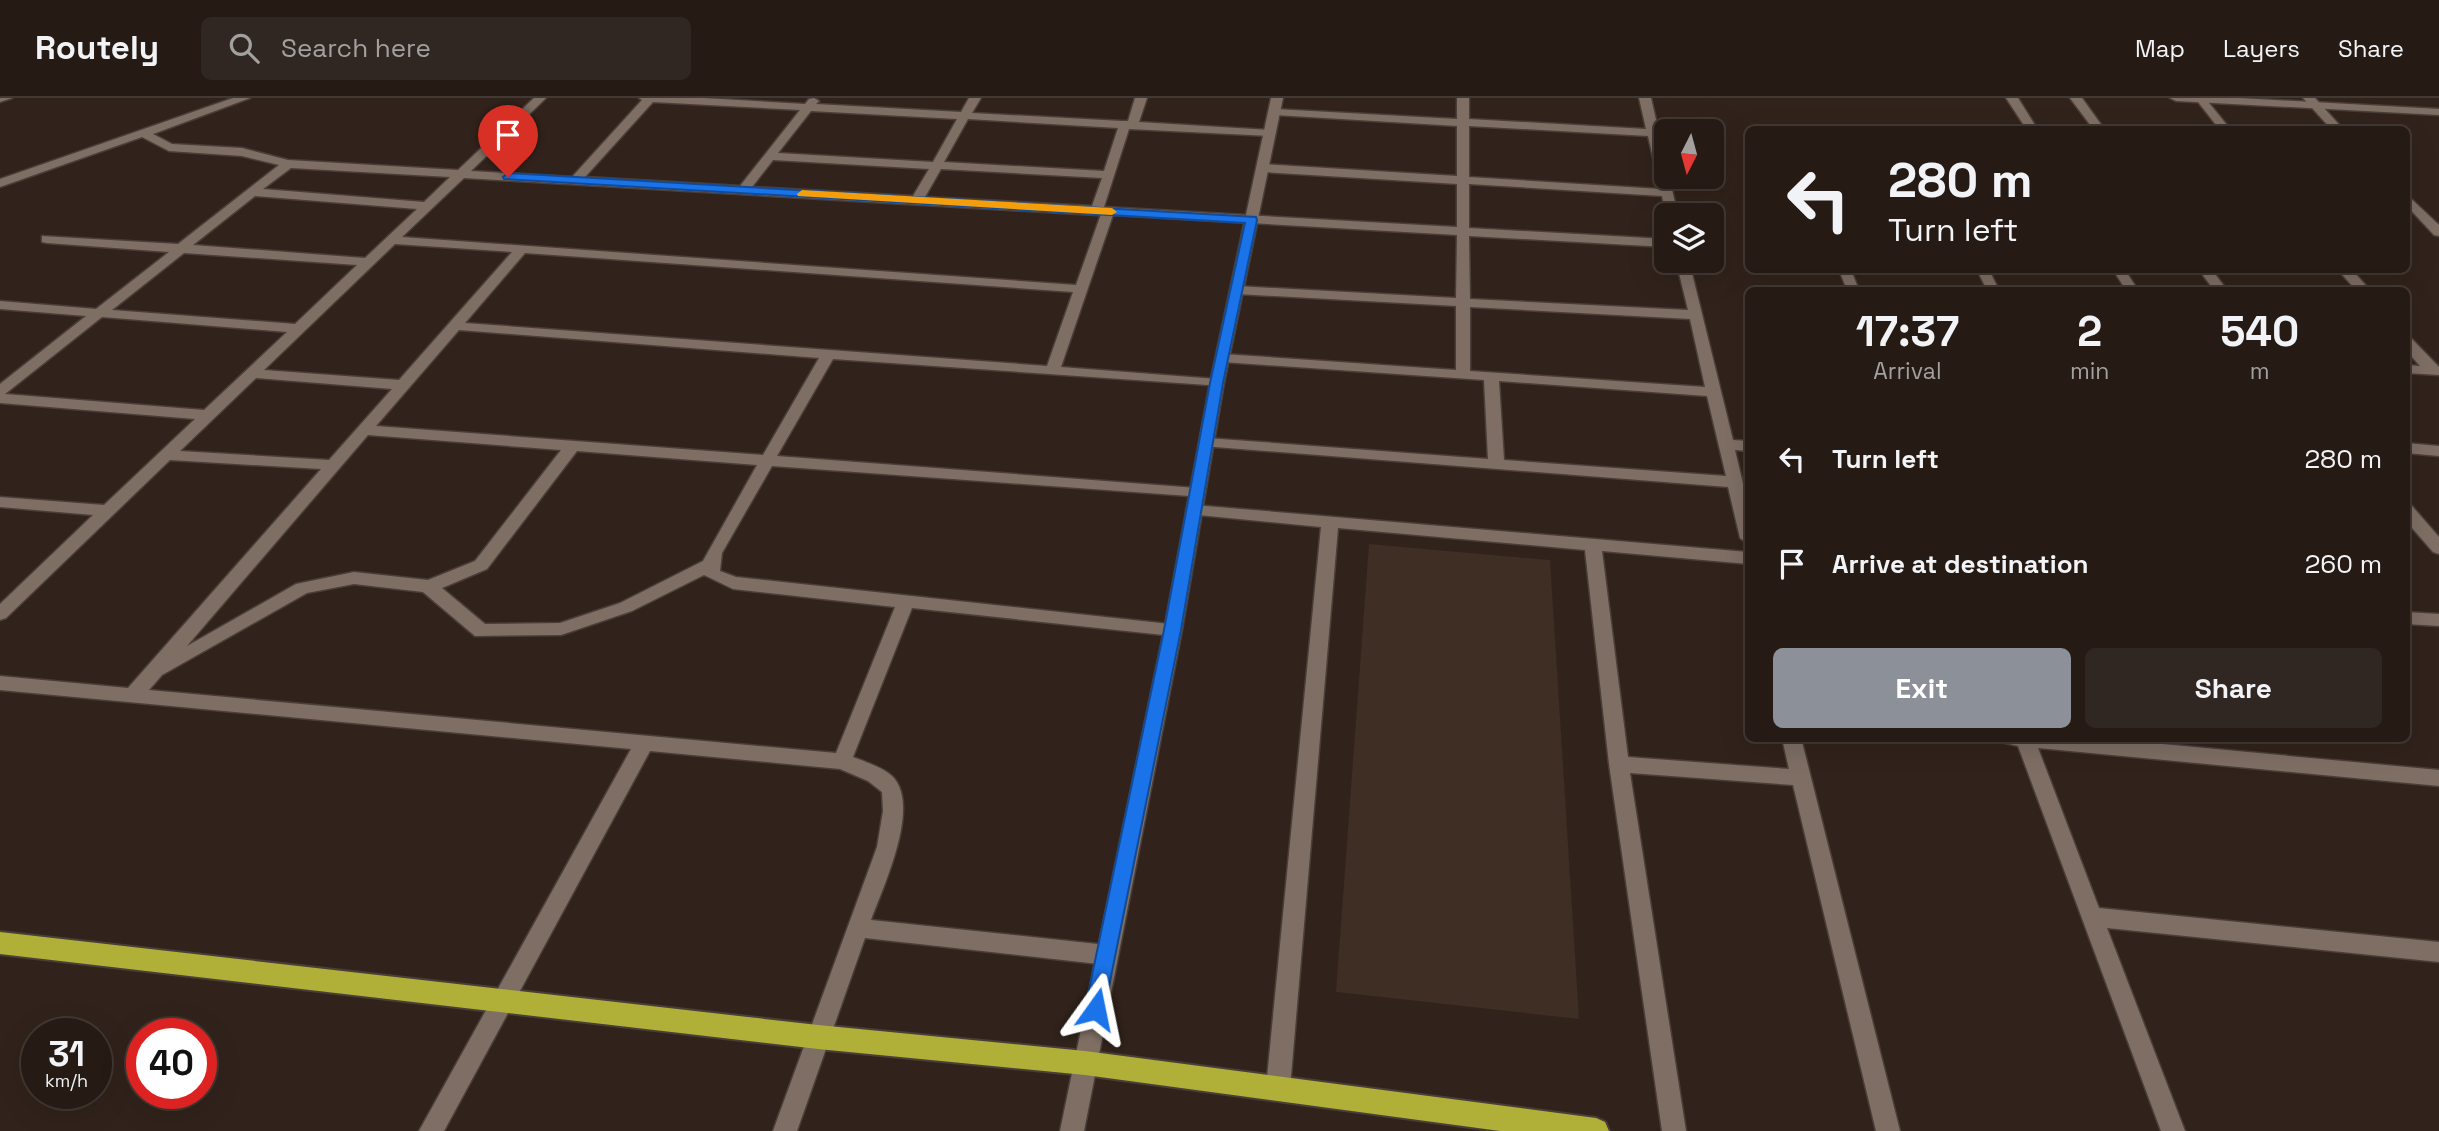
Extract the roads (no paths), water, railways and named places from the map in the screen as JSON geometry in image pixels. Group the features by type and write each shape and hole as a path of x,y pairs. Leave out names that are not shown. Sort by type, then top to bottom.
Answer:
{"highway":[{"path":"0,943 818,1037 1085,1063 1597,1131"}],"street":[{"path":"0,99 6,98"},
{"path":"0,183 244,98"},
{"path":"2,610 371,262 540,98"},
{"path":"575,181 648,98 812,102 965,116 1270,133"},
{"path":"917,201 975,98"},
{"path":"1053,369 1081,289 1102,211 1108,175 1141,98"},
{"path":"1463,98 1464,374"},
{"path":"1645,98 1669,203"},
{"path":"2012,98 2030,126"},
{"path":"2077,98 2097,126"},
{"path":"2176,98 2312,102 2438,112"},
{"path":"2200,99 2223,126"},
{"path":"743,190 812,102"},
{"path":"2312,102 2335,126"},
{"path":"1072,1131 1172,630 1217,383 1276,105 1463,122 1653,134"},
{"path":"143,133 169,146 242,152 288,164 1654,242"},
{"path":"770,156 1108,175"},
{"path":"0,391 177,248 288,164"},
{"path":"1263,168 1667,193"},
{"path":"251,192 429,206"},
{"path":"2410,202 2439,232"},
{"path":"2410,217 2439,219"},
{"path":"47,239 371,262"},
{"path":"393,240 1081,289"},
{"path":"134,694 521,250"},
{"path":"1686,273 1745,525"},
{"path":"2207,273 2219,287"},
{"path":"2347,273 2360,287"},
{"path":"1237,290 1696,315"},
{"path":"0,305 300,328"},
{"path":"454,326 1217,383"},
{"path":"2410,345 2436,371"},
{"path":"829,353 714,553 710,565 712,574 733,583 1172,630"},
{"path":"1223,358 1714,391"},
{"path":"2410,369 2436,371"},
{"path":"252,373 403,385"},
{"path":"1491,376 1496,464"},
{"path":"0,398 208,415"},
{"path":"364,430 767,460 1196,502 1330,522 1745,558"},
{"path":"1207,443 1735,482"},
{"path":"1726,444 1745,446"},
{"path":"151,674 302,588 354,578 428,586 452,579 481,565 573,445"},
{"path":"2410,448 2439,451"},
{"path":"166,454 333,465"},
{"path":"0,502 107,511"},
{"path":"2410,514 2439,548"},
{"path":"1278,1088 1330,522"},
{"path":"1593,544 1619,764 1674,1131"},
{"path":"428,586 481,631 561,629 626,607 710,565"},
{"path":"842,761 906,602"},
{"path":"2410,618 2439,621"},
{"path":"0,683 842,761 880,776 893,790 895,808 887,847 785,1131"},
{"path":"431,1131 645,742"},
{"path":"1792,742 1888,1131"},
{"path":"2019,742 2094,917 2173,1131"},
{"path":"2050,742 2439,778"},
{"path":"1619,764 1801,778"},
{"path":"2094,917 2439,952"},
{"path":"857,928 1107,955"}]}
